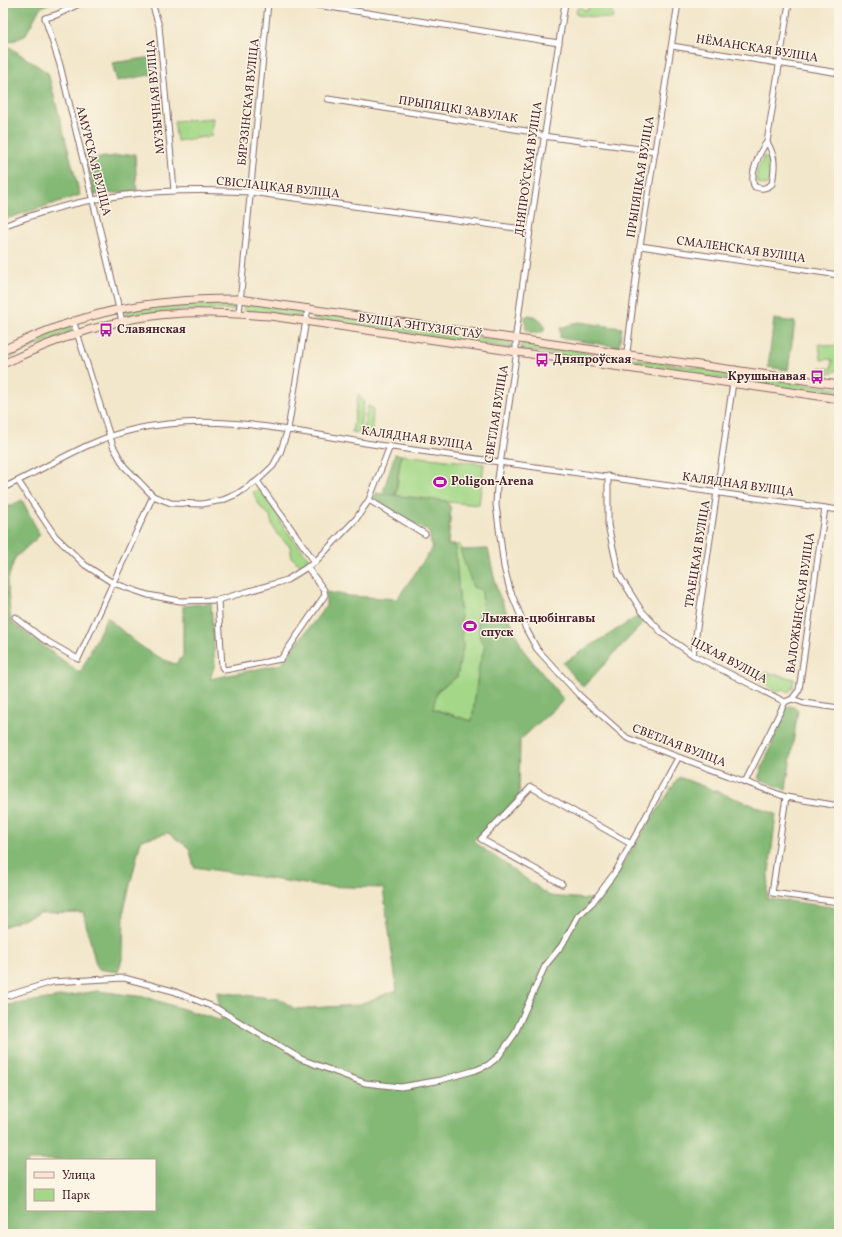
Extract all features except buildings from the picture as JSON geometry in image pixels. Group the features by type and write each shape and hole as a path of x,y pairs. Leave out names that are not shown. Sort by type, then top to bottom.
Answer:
{"street":[{"name":"АМУРСКАЯ ВУЛІЦА","path":"81,3 56,15 45,18 60,65 122,321"},
{"name":"МУЗЫЧНАЯ ВУЛІЦА","path":"152,3 160,26 174,190"},
{"name":"БЯРЭЗІНСКАЯ ВУЛІЦА","path":"239,314 268,3"},
{"path":"304,3 559,43"},
{"name":"ДНЯПРОЎСКАЯ ВУЛІЦА","path":"516,352 516,339 543,136 565,3"},
{"name":"ПРЫПЯЦКАЯ ВУЛІЦА","path":"626,369 640,246 678,3"},
{"path":"767,142 775,158 775,166 772,184 768,188 761,189 755,187 752,180 758,156 767,142 789,3"},
{"name":"НЁМАНСКАЯ ВУЛІЦА","path":"672,46 839,72"},
{"name":"ПРЫПЯЦКІ ЗАВУЛАК","path":"328,99 533,132 543,136 655,152"},
{"name":"СВІСЛАЦКАЯ ВУЛІЦА","path":"3,226 47,211 93,201 174,190 213,190 250,192 530,230"},
{"name":"СМАЛЕНСКАЯ ВУЛІЦА","path":"640,246 839,275"},
{"name":"ВУЛІЦА ЭНТУЗІЯСТАЎ","path":"3,350 45,330 73,320 119,309 166,301 240,299 839,385"},
{"path":"73,320 113,446 124,466 153,496 172,503 202,504 223,500 237,494 257,481 273,466 280,453 288,429 308,308"},
{"name":"ВУЛІЦА ЭНТУЗІЯСТАЎ","path":"3,364 77,332 122,321 183,313 239,314 270,316 839,399"},
{"name":"СВЕТЛАЯ ВУЛІЦА","path":"516,352 500,461 496,505 504,567 510,590 526,629 537,649 579,696 627,738 786,797 839,806"},
{"name":"ТРАЕЦКАЯ ВУЛІЦА","path":"693,655 735,370"},
{"name":"КАЛЯДНАЯ ВУЛІЦА","path":"3,488 110,436 137,428 176,423 222,423 288,429 390,446 718,491 839,510"},
{"path":"18,481 55,536 85,565 113,583 148,595 180,601 218,600 287,580 315,562 356,519 369,500 390,446"},
{"name":"ЦІХАЯ ВУЛІЦА","path":"608,476 608,525 619,574 645,614 663,634 693,655 785,702"},
{"path":"257,481 315,562"},
{"path":"15,617 43,638 78,659 153,496"},
{"path":"369,500 425,534"},
{"name":"ВАЛОЖЫНСКАЯ ВУЛІЦА","path":"792,699 799,690 824,508"},
{"path":"218,600 222,667 225,670 281,659 324,595 324,590 307,567"},
{"path":"745,782 785,702 792,699 804,703 839,708"},
{"path":"3,997 52,982 124,978 173,991 216,1008 314,1065 365,1083 401,1087 441,1080 476,1070 488,1065 498,1057 514,1035 545,966 562,945 578,916 593,902 616,871 678,758"},
{"path":"562,884 481,839 531,787 631,844"},
{"path":"786,797 772,893 839,902"}],"green space":[{"path":"3,3 50,3 40,8 25,36 5,44 48,73 80,195 3,220"},
{"path":"587,3 610,5 613,15 612,19 577,15 576,10 579,7 585,10 589,9"},
{"path":"153,57 155,74 117,81 112,63"},
{"path":"213,118 211,136 177,141 174,121"},
{"path":"135,154 137,191 94,195 86,159"},
{"path":"764,156 772,160 772,175 769,183 764,185 756,182 757,171"},
{"path":"237,302 236,310 195,310 126,316 125,311 161,304"},
{"path":"244,302 303,311 304,317 244,311"},
{"path":"314,312 510,342 512,346 509,348 312,319 311,316"},
{"path":"529,315 543,322 544,331 535,333 526,330 525,317"},
{"path":"774,319 795,322 788,370 768,367"},
{"path":"579,322 622,328 619,347 560,338 560,328"},
{"path":"72,326 73,330 3,360 3,353 51,332"},
{"path":"524,343 616,357 615,363 522,350 521,346"},
{"path":"819,344 839,347 839,370 828,374 818,372 821,367 831,369 832,360 821,360"},
{"path":"631,358 731,373 730,380 630,365"},
{"path":"738,375 839,389 839,396 737,382"},
{"path":"358,394 364,402 359,433 352,432"},
{"path":"368,406 373,408 372,435 362,433"},
{"path":"395,454 401,455 395,496 383,492"},
{"name":"Poligon-Arena","path":"401,455 484,464 479,505 396,497"},
{"path":"258,489 262,491 280,518 281,524 307,556 309,561 307,565 302,567 292,558 290,546 277,533 272,524 270,515 262,508 256,499 253,492"},
{"path":"376,493 446,501 451,508 448,545 455,545 463,646 457,677 437,691 433,709 472,721 479,666 485,646 480,639 477,613 483,611 482,591 473,587 460,550 488,549 497,590 523,650 564,700 520,740 519,799 473,841 550,896 599,900 679,777 776,814 766,898 839,908 839,1234 3,1234 3,1006 97,991 145,997 222,1021 217,992 280,999 295,1009 357,1005 397,990 383,888 318,886 194,867 189,848 168,833 141,840 124,910 123,956 118,972 97,969 83,912 40,913 3,927 3,509 22,500 40,535 15,558 7,582 11,622 80,673 107,617 147,650 175,664 183,656 183,606 211,603 215,664 210,679 281,664 326,606 326,592 351,596 397,599 432,549 429,532 374,501"},
{"name":"Лыжна-цюбінгавы спуск","path":"455,545 460,545 473,587 482,590 485,646 479,666 472,721 433,709 437,691 457,676 463,646"},
{"path":"640,615 645,621 583,687 563,663"},
{"path":"765,672 794,679 793,687 789,692 782,689 777,693 761,681 760,677"},
{"path":"790,706 795,707 798,710 786,790 758,778 786,708"}],"place":[{"name":"Славянская","path":"106,330"},
{"name":"Дняпроўская","path":"542,360"},
{"name":"Крушынавая","path":"817,377"},
{"name":"Poligon-Arena","path":"440,482"},
{"name":"Лыжна-цюбінгавы спуск","path":"470,626"}]}
